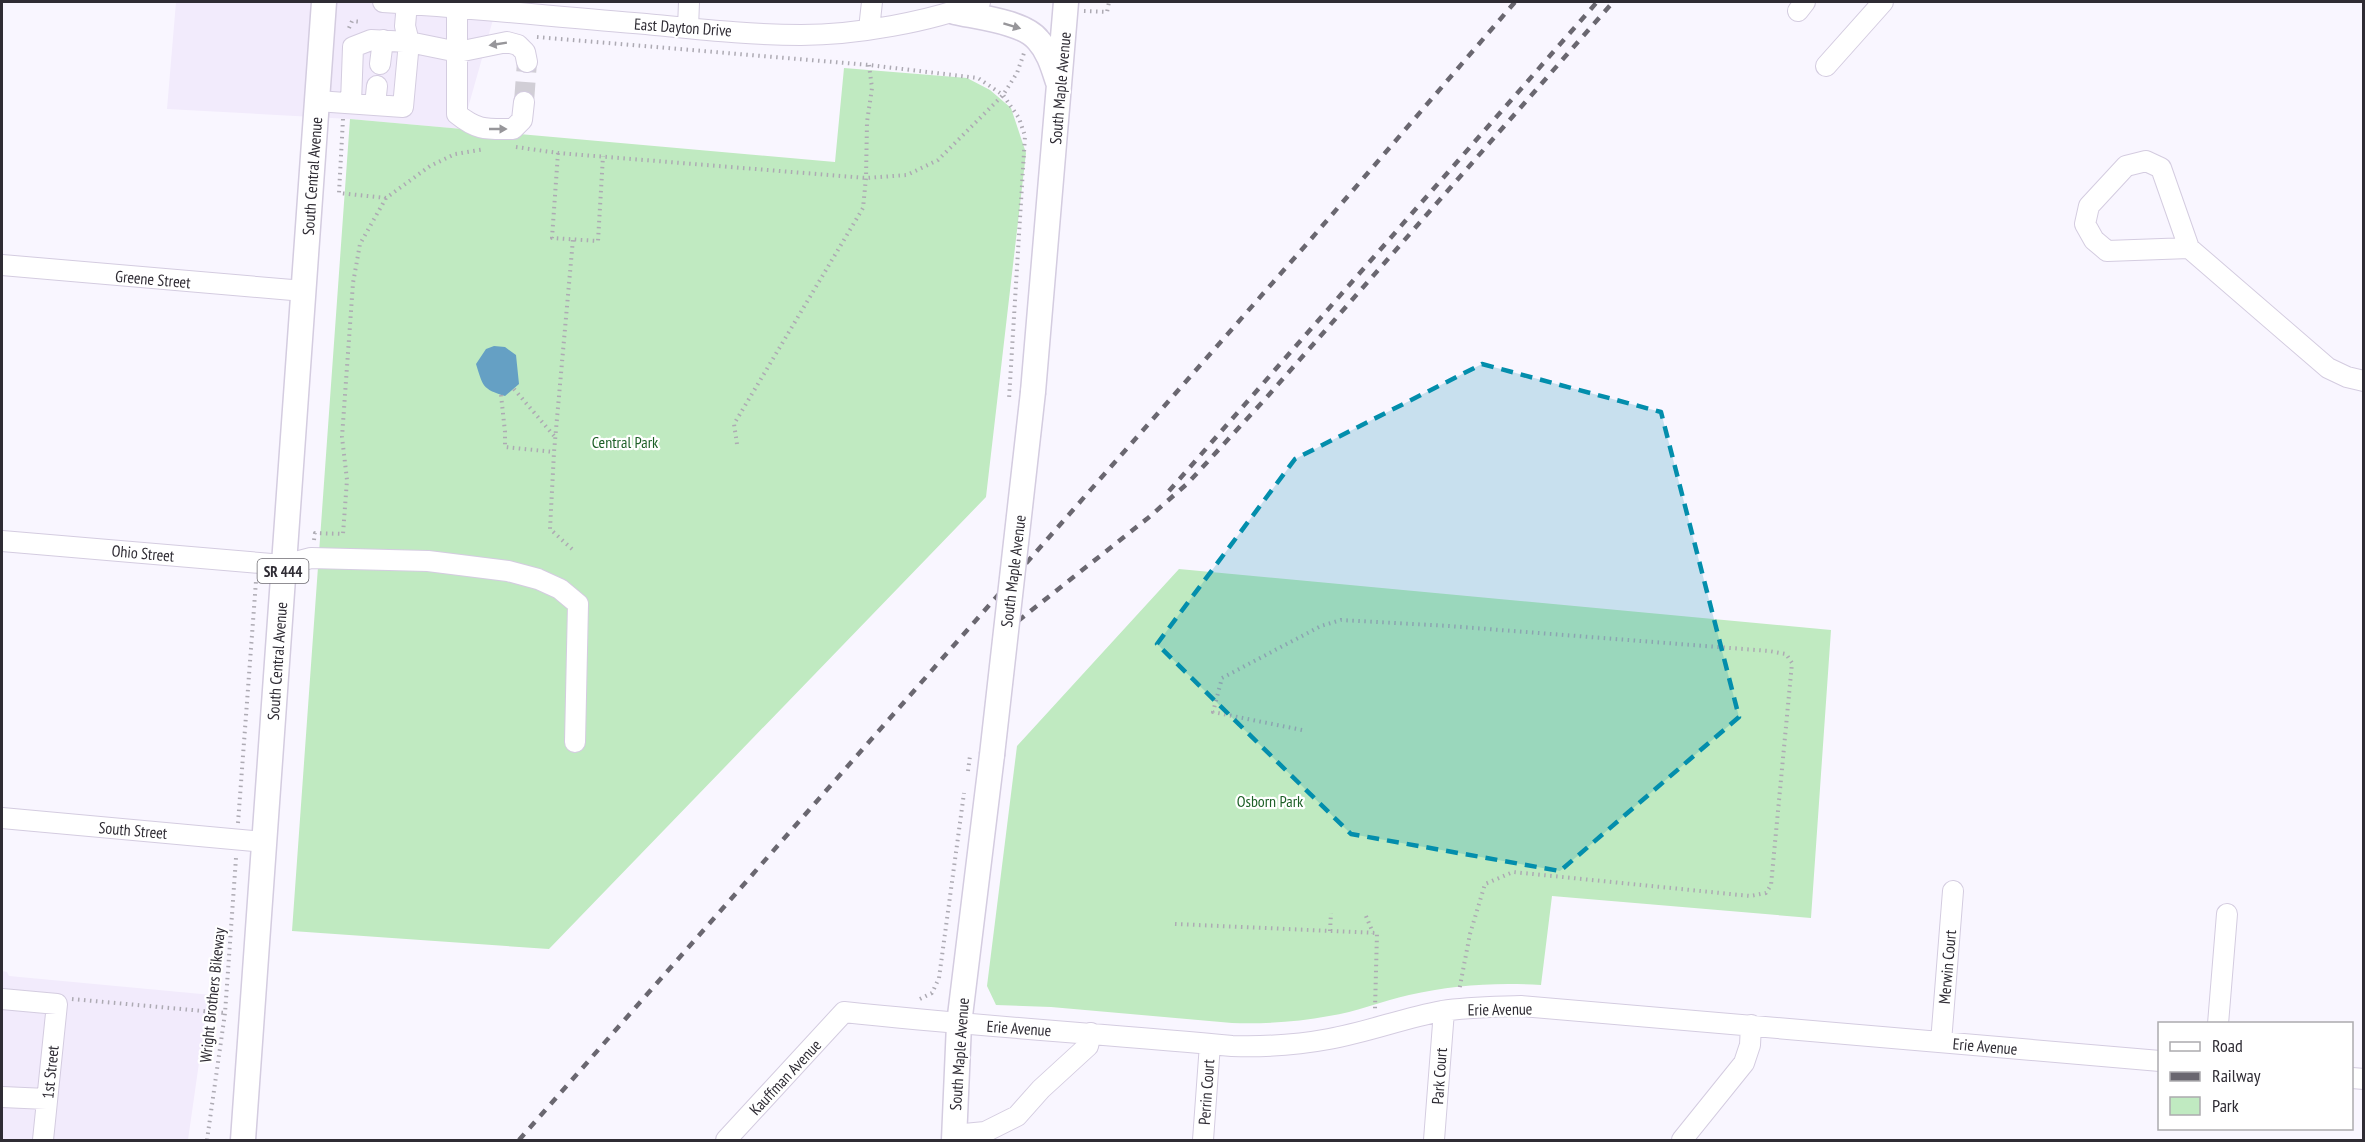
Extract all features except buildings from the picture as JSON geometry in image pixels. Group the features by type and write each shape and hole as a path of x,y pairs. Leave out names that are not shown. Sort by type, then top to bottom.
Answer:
{"main road":[{"name":"South Central Avenue","path":"243,1140 324,2"},
{"name":"South Maple Avenue","path":"954,1138 959,1024 1033,392 1066,2"},
{"path":"955,12 1015,26 1038,38 1049,56 1059,86"}],"street":[{"name":"East Dayton Drive","path":"383,2 457,8 505,7 688,28 802,35 869,29 955,12 980,2"},
{"path":"688,28 689,2"},
{"path":"869,29 872,2"},
{"path":"1826,66 1883,2"},
{"path":"317,101 351,103 376,96 403,107 407,3"},
{"path":"457,8 457,114 471,126 513,129 522,120 524,102"},
{"path":"351,103 354,47 371,40 383,40 407,34 458,52 507,42 518,45 525,52 528,62"},
{"path":"380,64 383,40"},
{"path":"2189,248 2107,250 2094,240 2085,224 2089,206 2126,166 2146,161 2161,168 2189,248 2328,368 2347,377 2364,381"},
{"name":"Greene Street","path":"2,265 304,291"},
{"name":"Ohio Street","path":"2,541 284,565 311,558 428,561 508,571 538,579 560,589 578,604 575,742"},
{"name":"South Street","path":"2,818 264,842"},
{"name":"Merwin Court","path":"1941,1042 1953,891"},
{"path":"2218,1022 2227,914"},
{"path":"2,999 57,1004"},
{"name":"1st Street","path":"43,1140 57,1004"},
{"name":"Erie Avenue","path":"844,1012 959,1024 1251,1046 1288,1045 1330,1039 1450,1010 1521,1006 2158,1061"},
{"name":"Park Court","path":"1434,1140 1450,1010"},
{"name":"Kauffman Avenue","path":"726,1140 844,1012"},
{"path":"1682,1140 1744,1062 1750,1045 1751,1025"},
{"path":"954,1138 985,1132 1017,1116 1041,1089 1088,1046 1091,1033"},
{"name":"Perrin Court","path":"1203,1140 1210,1044"},
{"path":"2,1097 47,1099"}],"path":[{"path":"1099,11 1107,12 1109,2"},
{"path":"352,21 407,34"},
{"path":"527,36 869,65 978,78 1003,95 1019,118 1025,136 1009,400"},
{"path":"510,146 558,153 866,178 907,175 938,160 1003,95 1017,73 1027,43"},
{"path":"737,444 734,424 863,208 867,122 872,88 869,65"},
{"path":"314,538 315,533 343,534 347,480 342,438 352,283 360,244 387,198 430,166 455,154 487,148"},
{"path":"558,153 552,238 598,241 603,156"},
{"path":"339,193 387,198"},
{"path":"572,549 550,529 554,452 573,239"},
{"path":"514,389 556,438"},
{"path":"501,395 505,447 554,452"},
{"path":"239,818 256,581 261,581"},
{"path":"1302,730 1213,712 1222,678 1321,626 1341,620 1449,626 1769,651 1786,654 1792,663 1771,885 1766,893 1750,896 1513,872 1499,877 1485,884 1450,1010"},
{"path":"966,782 968,771"},
{"path":"917,1000 932,993 939,978 958,823 964,792"},
{"name":"Wright Brothers Bikeway","path":"207,1140 225,1013 236,852"},
{"path":"1330,931 1331,913"},
{"path":"1366,916 1373,933"},
{"path":"1175,924 1377,933 1376,1027"},
{"path":"57,1004 73,999 225,1013"}],"highlighted area":[{"path":"1482,364 1661,412 1739,717 1560,871 1351,834 1157,644 1295,459"}],"shaded area":[{"path":"176,2 498,2 462,129 350,119 167,109"},
{"path":"2,971 7,972 9,976 212,995 206,1014 188,1140 2,1140"}],"green space":[{"name":"Central Park","path":"844,68 967,78 990,90 1011,108 1026,153 986,497 549,949 292,931 350,119 835,162"},
{"name":"Osborn Park","path":"1179,569 1831,630 1811,918 1552,896 1541,985 1491,984 1441,989 1399,997 1339,1014 1269,1023 1232,1023 1051,1007 996,1005 987,986 1017,746"}],"water":[{"path":"494,346 505,347 516,355 519,384 505,396 485,386 476,364 486,349"}],"tunnel":[{"path":"524,102 527,62"}],"railway":[{"path":"519,1140 1305,246 1515,2"},
{"path":"1169,491 1597,2"},
{"path":"1018,621 1148,518 1188,483 1267,397 1613,2"}]}
